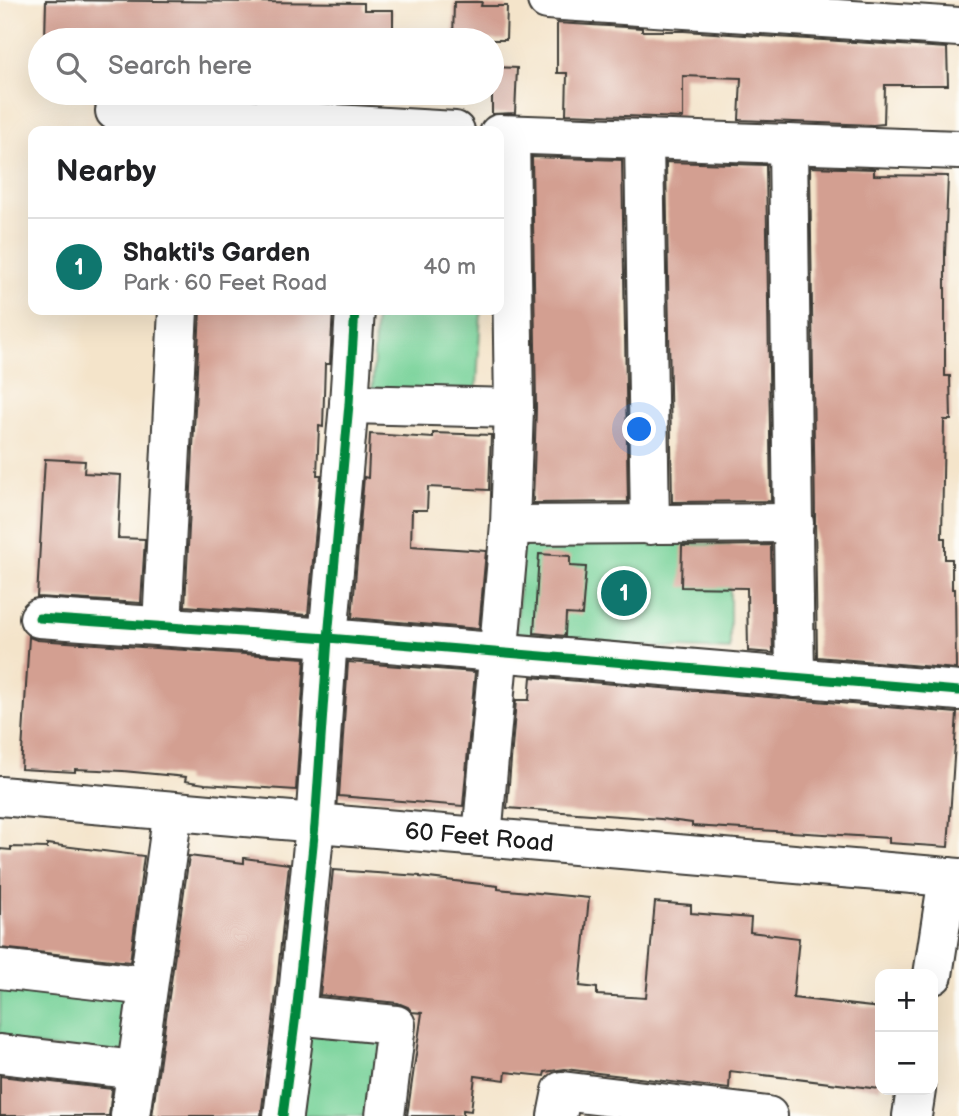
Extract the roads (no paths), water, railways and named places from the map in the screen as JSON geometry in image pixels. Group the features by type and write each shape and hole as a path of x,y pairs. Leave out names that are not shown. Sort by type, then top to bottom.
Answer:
{"street":[{"path":"547,0 638,3 959,25"},
{"path":"925,0 959,25"},
{"path":"116,111 330,126"},
{"path":"482,837 510,524 514,408 504,134 959,150"},
{"path":"644,140 650,524"},
{"path":"788,145 795,678"},
{"path":"162,626 178,315"},
{"path":"283,1116 315,825 355,315"},
{"path":"349,404 514,408"},
{"path":"510,524 794,523"},
{"path":"39,618 328,638 959,691"},
{"name":"60 Feet Road","path":"0,796 953,878"},
{"path":"130,1116 173,811"},
{"path":"934,969 953,878"},
{"path":"0,969 148,986"},
{"path":"296,1014 396,1025 386,1116"},
{"path":"0,1054 136,1070"},
{"path":"557,1116 562,1090 682,1111 768,1116"},
{"path":"912,1116 915,1095"}],"place":[{"name":"Shakti's Garden","path":"624,593"}]}
